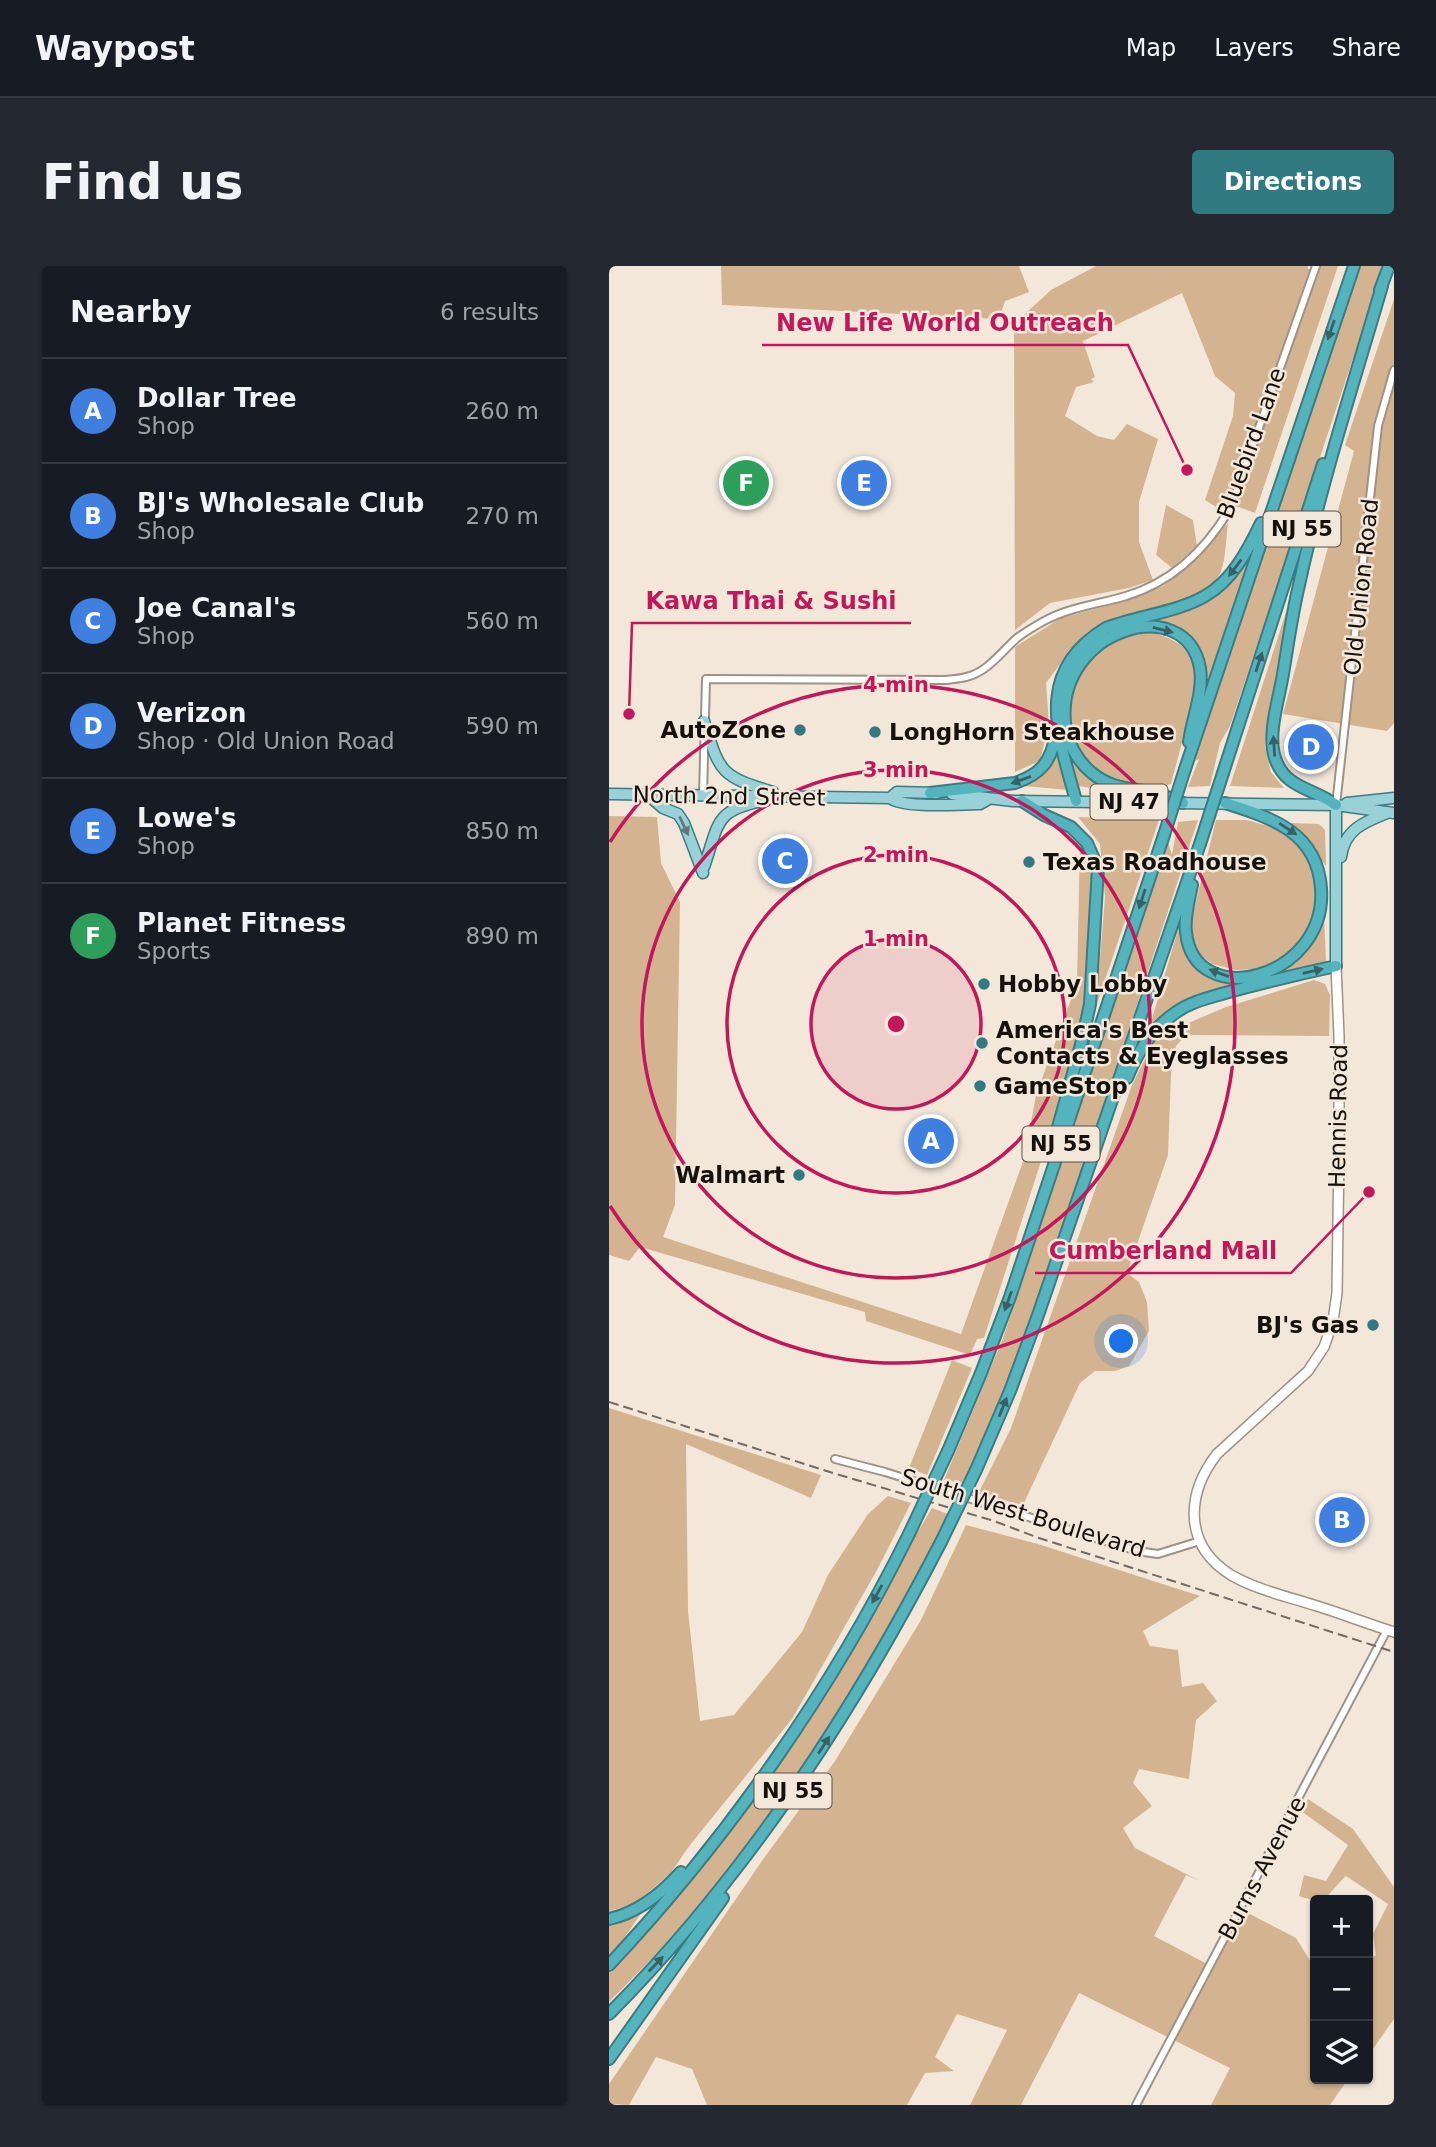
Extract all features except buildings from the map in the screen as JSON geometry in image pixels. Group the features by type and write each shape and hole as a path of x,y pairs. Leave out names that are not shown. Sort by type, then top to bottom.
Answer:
{"highway":[{"name":"NJ 55","path":"609,1965 724,1828 815,1698 859,1626 909,1534 948,1451 986,1362 1019,1269 1354,266"},
{"name":"NJ 55","path":"609,2014 691,1927 740,1866 820,1752 905,1612 976,1470 1010,1391 1078,1204 1200,844 1389,266"},
{"path":"1336,805 1324,796 1289,781 1274,756 1273,731 1298,587 1313,525 1382,286"},
{"path":"1076,801 1055,715 1065,670 1084,644 1106,628 1197,600 1215,590 1247,552 1279,486"},
{"path":"1183,803 1155,793 1124,789 1106,782 1089,770 1075,752 1066,730 1066,696 1069,683 1081,661 1102,641 1122,631 1151,627 1177,634 1191,648 1198,661 1201,677 1185,769"},
{"path":"930,793 1015,783 1026,779 1046,763 1053,751 1057,728"},
{"path":"1019,1269 1087,1022 1099,881 1095,857 1079,835 1061,821 1044,815 1023,801"},
{"path":"1200,844 1186,924 1193,953 1206,968 1227,977 1258,975 1277,968 1297,954 1313,931 1321,900 1317,868 1307,846 1286,827 1225,803"},
{"path":"1078,1204 1128,1074 1142,1048 1160,1025 1184,1007 1206,999 1336,965"},
{"path":"609,1919 645,1905 724,1828"},
{"path":"609,2059 731,1888 740,1866"}],"main road":[{"path":"705,721 715,757 722,769 741,782 783,796"},
{"name":"North 2nd Street","path":"890,798 897,792 981,796 987,800 1336,805"},
{"name":"North 2nd Street","path":"610,794 890,798 896,803 922,804 981,804 987,800"},
{"path":"647,795 663,808 678,814 703,870 723,816 738,806 783,796"},
{"name":"NJ 47","path":"1336,805 1394,798"},
{"name":"NJ 47","path":"1336,805 1391,813"},
{"name":"Hennis Road","path":"1336,805 1336,965"},
{"path":"1337,888 1341,877 1342,850 1349,833 1359,825 1391,813"}],"street":[{"name":"Bluebird Lane","path":"705,721 706,678 945,680 968,677 984,669 1016,639 1045,621 1074,609 1129,595 1185,564 1211,539 1231,508 1316,266"},
{"name":"Old Union Road","path":"1336,805 1378,426 1394,370"},
{"path":"703,796 705,721"},
{"name":"Hennis Road","path":"1200,1541 1195,1523 1195,1502 1198,1483 1206,1467 1308,1371 1324,1347 1333,1321 1337,1293 1339,1151 1336,965"},
{"name":"South West Boulevard","path":"835,1459 885,1472 1137,1551 1158,1554 1200,1541"},
{"path":"1200,1541 1221,1567 1239,1579 1391,1631"},
{"name":"Burns Avenue","path":"1136,2105 1391,1631"}],"shaded area":[{"path":"721,266 1019,266 1029,292 1005,301 999,319 722,305"},
{"path":"1096,266 1308,266 1308,269 1313,269 1315,266 1338,266 1255,513 1222,501 1219,509 1205,500 1233,416 1235,393 1215,376 1182,293 1083,341 1095,377 1091,379 1094,382 1076,387 1065,416 1097,436 1114,440 1127,424 1158,439 1139,502 1139,542 1153,580 1129,588 1050,603 1015,630 1014,324 1051,290"},
{"path":"1361,266 1384,266 1230,726 1220,743 1210,786 1188,787 1334,341"},
{"path":"1394,299 1394,723 1387,731 1283,714 1354,451 1345,445"},
{"path":"1166,505 1193,520 1197,546 1172,568 1156,555"},
{"path":"1228,523 1223,566 1213,583 1181,600 1101,625 1076,643 1046,683 1049,723 1040,761 1015,772 1015,647 1061,618 1114,604 1163,586 1188,567"},
{"path":"1250,558 1209,680 1187,635 1150,619 1182,613 1217,597"},
{"path":"1287,609 1265,746 1271,772 1284,788 1230,786"},
{"path":"1152,632 1180,644 1192,658 1195,669 1192,701 1171,784 1157,787 1112,782 1088,761 1071,735 1070,707 1076,678 1096,655 1123,637"},
{"path":"1067,752 1084,773 1111,791 1078,786"},
{"path":"1057,755 1068,790 1024,786 1047,771"},
{"path":"609,816 657,817 661,863 680,902 675,1205 663,1237 961,1334 1025,1156 1036,1095 1077,983 1080,842 1092,868 1092,915 1083,1011 1075,1056 984,1338 977,1339 970,1355 866,1321 865,1312 640,1247 629,1261 609,1255"},
{"path":"1078,817 1159,820 1096,1007 1105,897 1100,844"},
{"path":"1198,820 1063,1230 990,1428 965,1483 944,1480 1003,1338 1168,842 1172,855 1178,822"},
{"path":"1216,820 1247,820 1285,831 1301,847 1315,872 1317,904 1301,945 1283,961 1260,969 1236,970 1212,964 1196,951 1190,925"},
{"path":"1291,823 1319,824 1325,830 1326,866"},
{"path":"1324,914 1326,962 1280,973 1311,947"},
{"path":"1179,926 1188,953 1199,969 1216,978 1243,985 1173,1006 1149,1029"},
{"path":"1314,980 1325,984 1330,995 1329,1036 1186,1035 1176,1046 1171,1074 1168,1155 1127,1273 1139,1282 1147,1302 1149,1331 1129,1366 1115,1371 1095,1371 1080,1383 1023,1505 978,1494 1011,1428 1132,1085 1154,1041 1165,1033 1226,1007"},
{"path":"952,1360 972,1368 927,1475 909,1468"},
{"path":"609,1408 821,1475 811,1498 686,1444 688,1611 700,1721 734,1715 802,1632 828,1575 868,1514 888,1496 911,1503 877,1570 792,1719 690,1845 670,1874 633,1905 609,1911"},
{"path":"932,1508 948,1514 920,1575 807,1764 693,1917 609,2002 609,1970 713,1852 803,1725"},
{"path":"966,1525 1038,1544 1200,1596 1143,1631 1150,1646 1178,1650 1182,1687 1203,1683 1217,1701 1196,1720 1189,1779 1139,1769 1133,1783 1152,1806 1123,1828 1135,1848 1200,1881 1186,1875 1154,1936 1211,1966 1240,1909 1296,1938 1310,1961 1310,2084 1345,2084 1330,2105 1211,2105 1230,2068 1079,1993 1021,2105 970,2105 1007,2030 957,2014 935,2057 954,2071 925,2073 907,2105 707,2105 692,2069 656,2057 629,2105 609,2104 609,2084 764,1858 835,1761 921,1620"},
{"path":"1308,1799 1353,1829 1394,1887 1394,2019 1373,2049 1373,1956 1376,1956 1373,1934 1388,1904 1346,1876 1328,1895 1310,1895 1310,1899 1299,1896 1304,1875 1326,1881 1348,1845 1301,1811"},
{"path":"640,1915 612,1956 609,1958 609,1926"}],"railway":[{"path":"609,1402 994,1521 1039,1538 1394,1652"}],"place":[{"name":"New Life World Outreach","path":"1187,470"},
{"name":"Planet Fitness","path":"746,483"},
{"name":"Lowe's","path":"864,483"},
{"name":"Kawa Thai & Sushi","path":"629,714"},
{"name":"AutoZone","path":"800,730"},
{"name":"LongHorn Steakhouse","path":"875,732"},
{"name":"Verizon","path":"1311,747"},
{"name":"Joe Canal's","path":"785,861"},
{"name":"Texas Roadhouse","path":"1029,862"},
{"name":"Hobby Lobby","path":"984,984"},
{"name":"America's Best Contacts & Eyeglasses","path":"982,1043"},
{"name":"GameStop","path":"980,1086"},
{"name":"Dollar Tree","path":"931,1141"},
{"name":"Walmart","path":"799,1175"},
{"name":"Cumberland Mall","path":"1369,1192"},
{"name":"BJ's Gas","path":"1373,1325"},
{"name":"BJ's Wholesale Club","path":"1342,1520"}]}
